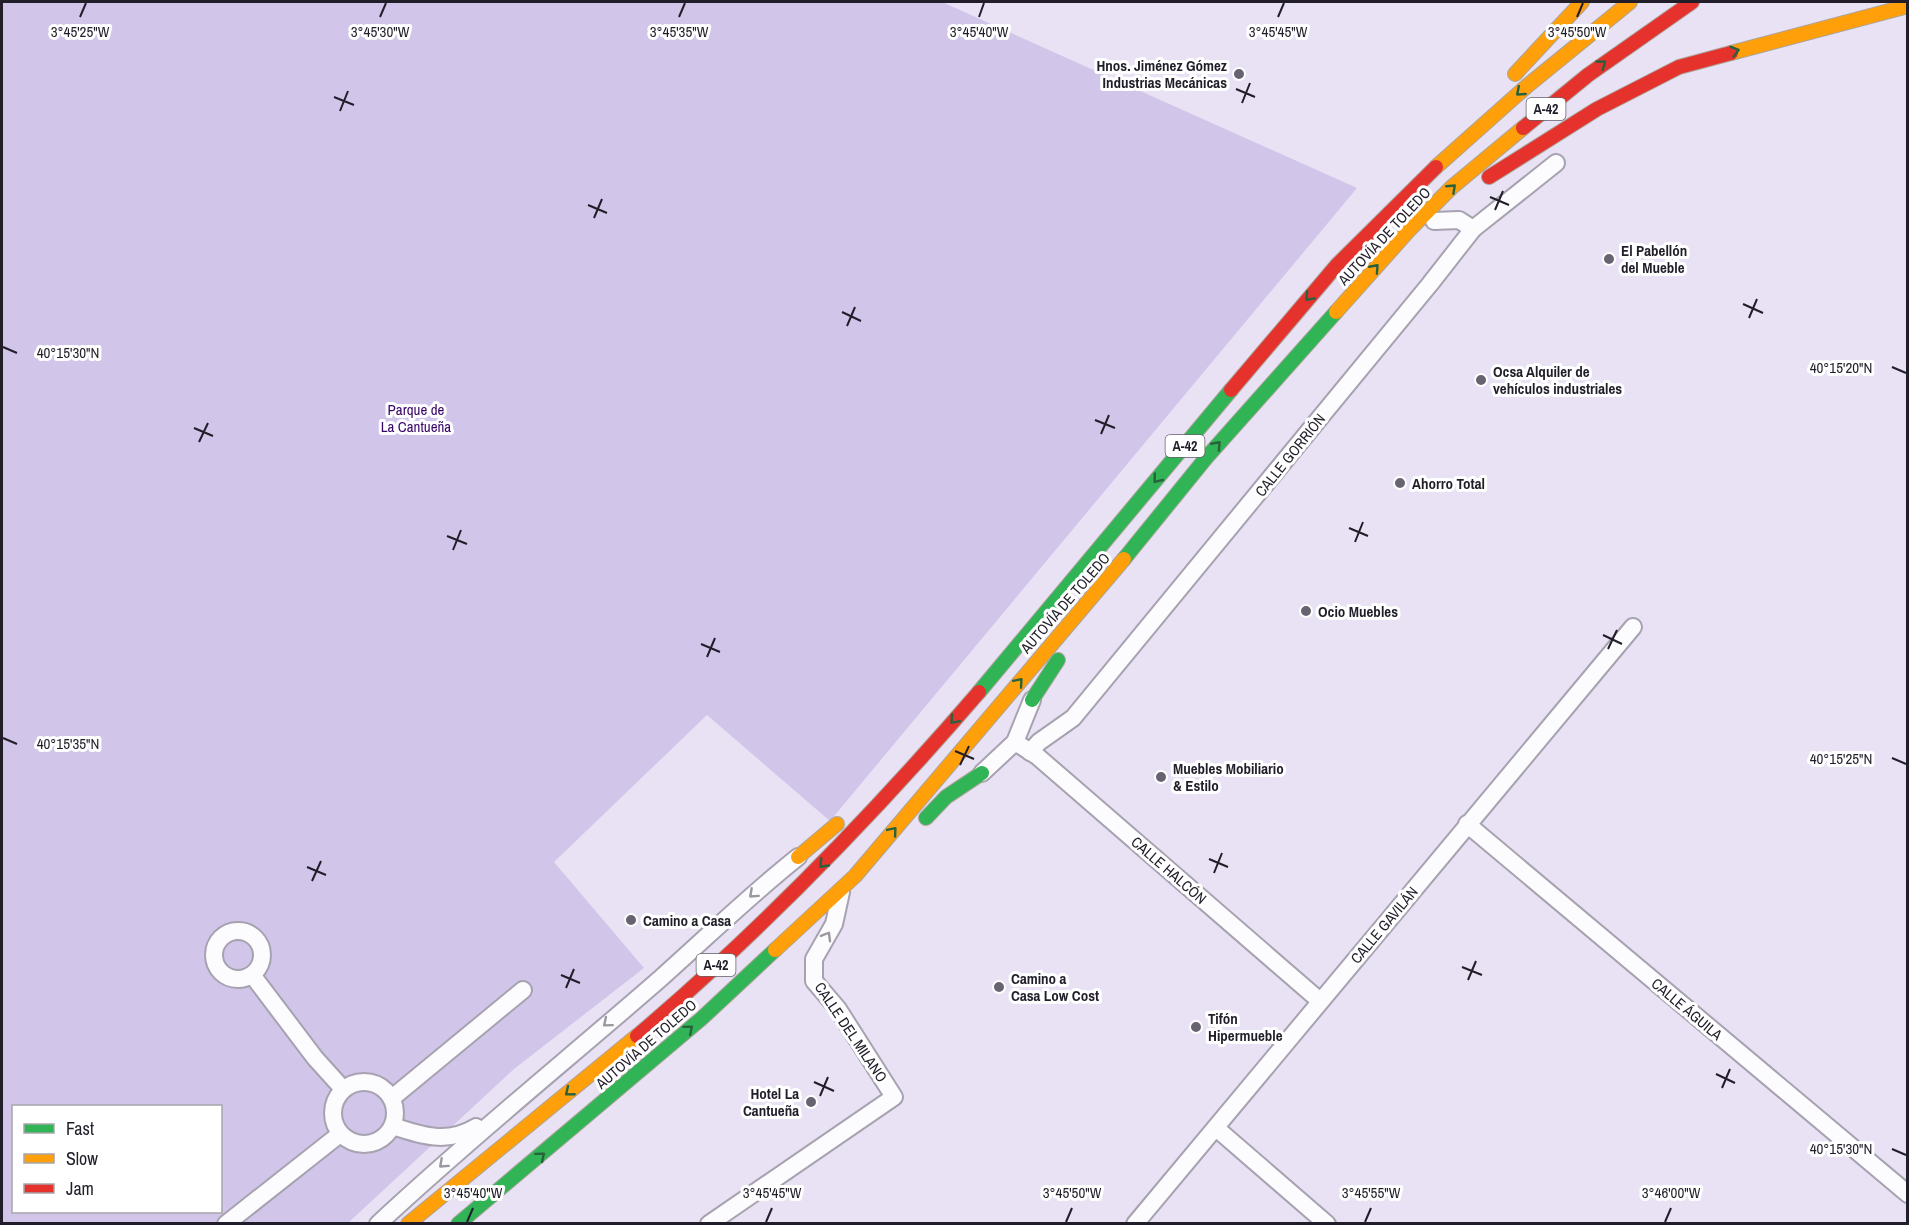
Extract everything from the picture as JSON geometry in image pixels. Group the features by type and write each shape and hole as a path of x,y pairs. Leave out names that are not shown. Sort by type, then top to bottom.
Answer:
{"highway":[{"path":"1509,80 1582,2"},
{"name":"AUTOVÍA DE TOLEDO","path":"408,1224 587,1077 767,920 870,816 993,676 1288,321 1363,239 1488,119 1630,2"},
{"name":"AUTOVÍA DE TOLEDO","path":"458,1224 701,1019 841,891 1101,588 1206,458 1410,229 1452,187 1588,75 1692,2"},
{"path":"1479,184 1597,109 1679,67 1908,6"},
{"path":"1363,239 1493,97"},
{"path":"1410,229 1434,220 1460,199"},
{"path":"1032,700 1101,588"},
{"path":"934,721 950,705 993,676"},
{"path":"916,829 946,797 982,773"},
{"path":"798,857 849,813"},
{"path":"855,876 886,861"}],"street":[{"name":"CALLE GORRIÓN","path":"1030,752 1039,742 1073,718 1423,294 1473,229 1556,163"},
{"path":"1434,220 1459,220 1473,229"},
{"name":"CALLE GAVILÁN","path":"1135,1224 1633,627"},
{"path":"982,773 1015,742 1032,700"},
{"name":"CALLE HALCÓN","path":"1015,742 1030,752 1320,1001"},
{"name":"CALLE ÁGUILA","path":"1467,824 1908,1194"},
{"path":"378,1224 502,1111 660,978 758,889 798,857"},
{"name":"CALLE DEL MILANO","path":"709,1224 894,1097 838,1009 814,981 813,959 834,924 841,891"},
{"path":"253,976 315,1058 343,1089"},
{"path":"392,1098 523,990"},
{"path":"364,1081 375,1083 392,1098 395,1119 393,1126 383,1138 368,1144 352,1143 340,1134 332,1119 334,1102 343,1089 364,1081"},
{"path":"393,1126 422,1136 442,1138 465,1134 502,1111"},
{"path":"1216,1128 1327,1224"},
{"path":"226,1224 340,1134"},
{"path":"485,1224 496,1193"}],"green space":[{"name":"Parque de La Cantueña","path":"2,2 942,2 1357,188 830,821 707,715 554,862 644,968 514,1069 348,1223 2,1224"}],"traffic: fast":[{"path":"1124,559 1206,458 1336,312"},
{"path":"979,692 1231,390"},
{"path":"1032,700 1058,660"},
{"path":"926,818 946,797 982,773"},
{"path":"458,1224 701,1019 775,950"}],"traffic: slow":[{"path":"1515,74 1582,2"},
{"path":"1436,167 1527,86 1630,2"},
{"path":"1731,53 1908,6"},
{"path":"1336,312 1410,229 1452,187 1523,128"},
{"path":"775,950 855,876 1124,559"},
{"path":"798,857 837,824"},
{"path":"408,1224 637,1036"}],"traffic: jam":[{"path":"1523,128 1588,75 1692,2"},
{"path":"1489,177 1597,109 1679,67 1731,53"},
{"path":"1231,390 1337,265 1436,167"},
{"path":"637,1036 728,955 815,871 979,692"}],"place":[{"name":"Hnos. Jiménez Gómez Industrias Mecánicas","path":"1239,74"},
{"name":"El Pabellón del Mueble","path":"1609,259"},
{"name":"Ocsa Alquiler de vehículos industriales","path":"1481,380"},
{"name":"Ahorro Total","path":"1400,483"},
{"name":"Ocio Muebles","path":"1306,611"},
{"name":"Muebles Mobiliario & Estilo","path":"1161,777"},
{"name":"Camino a Casa","path":"631,920"},
{"name":"Camino a Casa Low Cost","path":"999,987"},
{"name":"Tifón Hipermueble","path":"1196,1027"},
{"name":"Hotel La Cantueña","path":"811,1102"}]}
